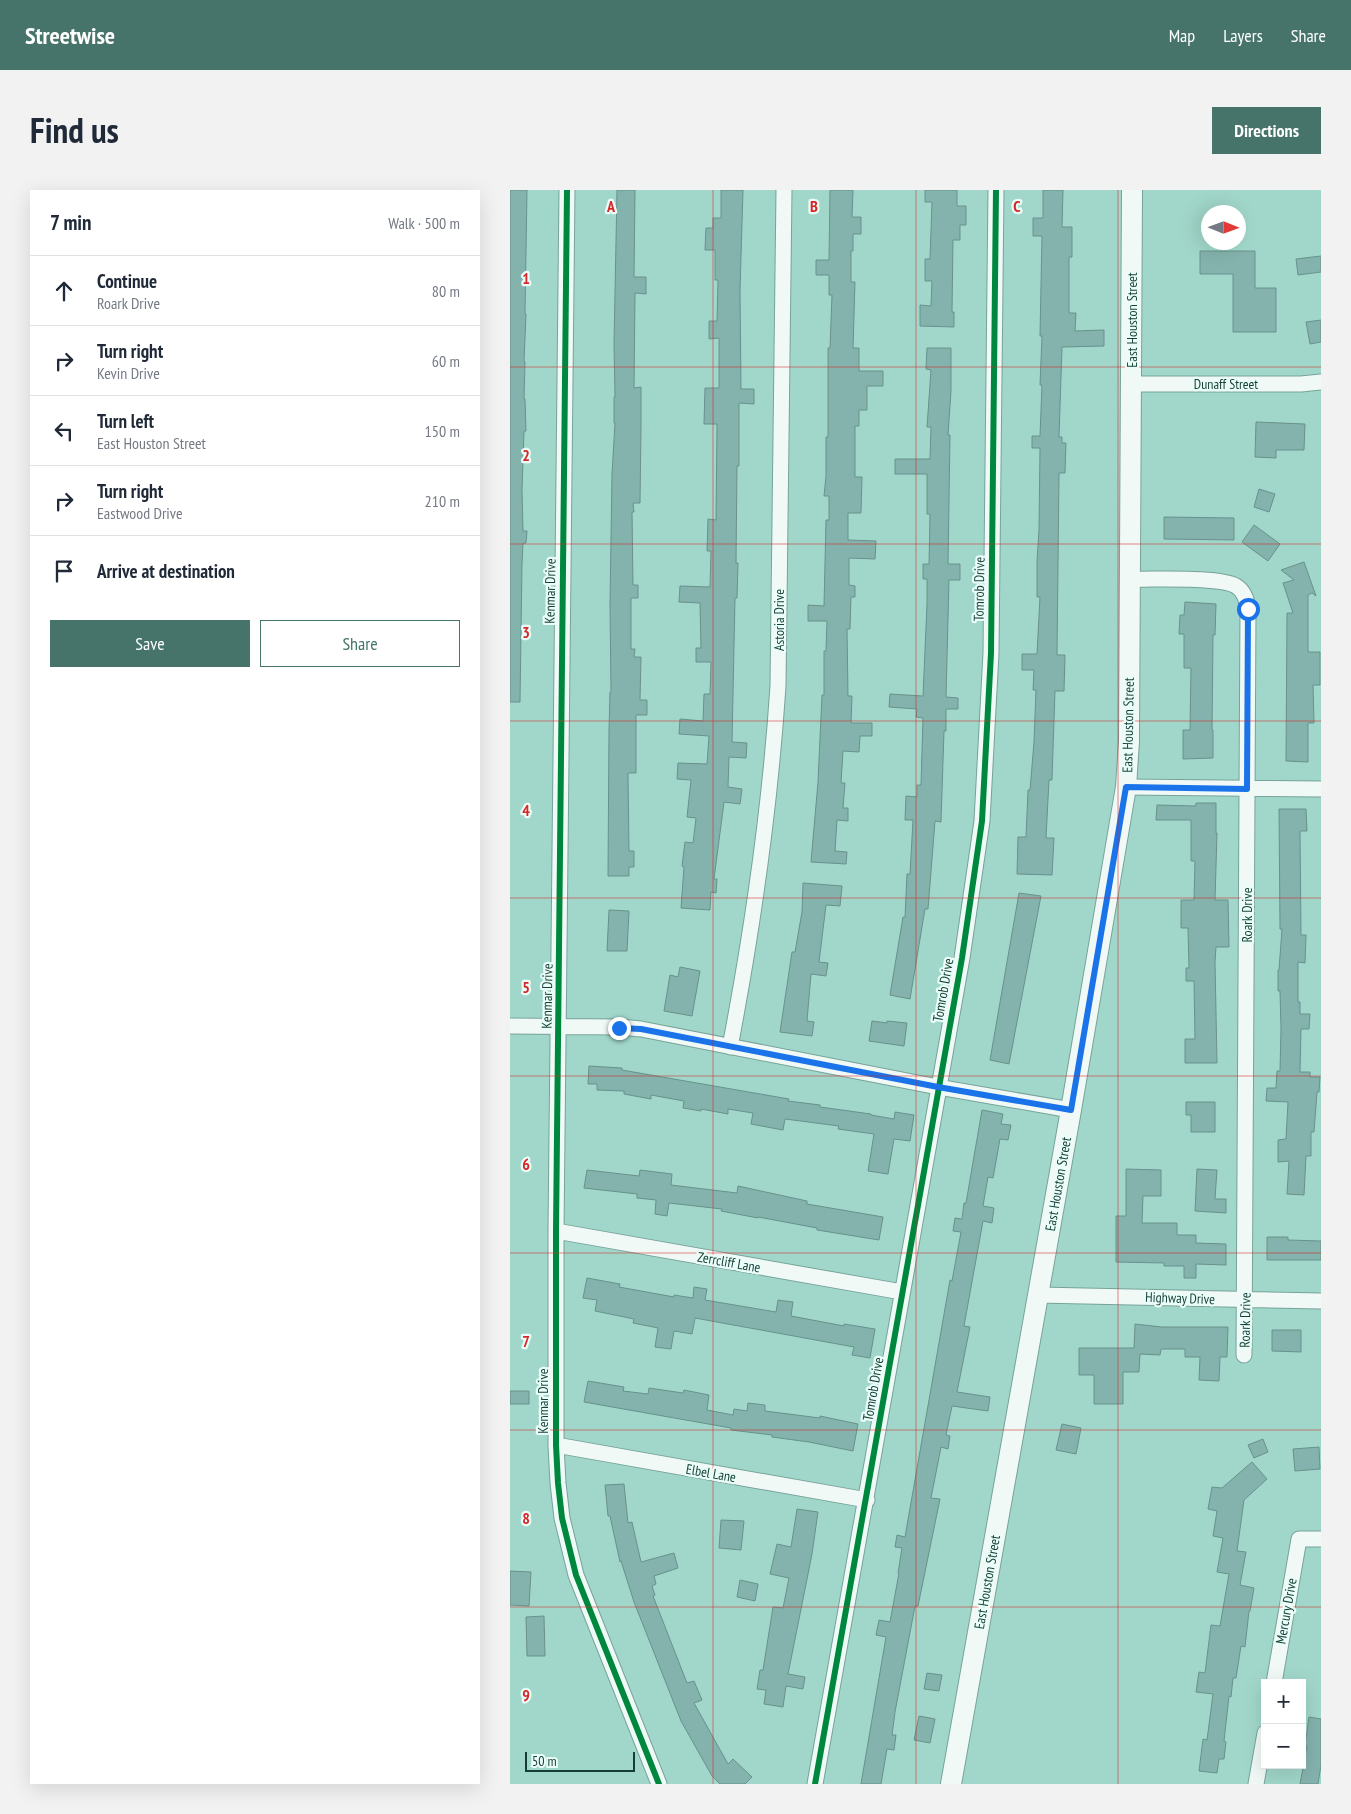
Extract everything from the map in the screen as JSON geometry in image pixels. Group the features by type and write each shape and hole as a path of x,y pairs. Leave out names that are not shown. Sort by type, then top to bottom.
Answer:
{"main road":[{"name":"East Houston Street","path":"951,1784 1071,1110 1126,787 1129,741 1132,190"}],"street":[{"name":"Kenmar Drive","path":"567,190 556,1231 556,1445 558,1482 562,1518 576,1575 659,1784"},
{"name":"Astoria Drive","path":"730,1047 746,962 766,825 778,686 784,190"},
{"name":"Tomrob Drive","path":"815,1784 962,958 982,821 991,653 996,190"},
{"name":"Dunaff Street","path":"1131,384 1300,384 1321,382"},
{"name":"Roark Drive","path":"1130,579 1212,580 1230,583 1243,593 1248,609 1244,1355"},
{"path":"1126,787 1321,789"},
{"path":"510,1026 641,1029 938,1087 1071,1110"},
{"name":"Zerrcliff Lane","path":"556,1231 902,1292"},
{"name":"Highway Drive","path":"1038,1295 1321,1301"},
{"name":"Elbel Lane","path":"556,1445 867,1500"},
{"name":"Mercury Drive","path":"1275,1679 1299,1539 1321,1540"},
{"path":"1256,1784 1261,1755"}],"building":[{"path":"510,190 527,190 524,362 526,431 524,431 522,489 523,531 527,531 526,543 523,543 522,564 520,702 510,702"},
{"path":"617,190 635,190 634,277 646,277 646,294 635,293 634,388 641,387 641,427 640,503 633,503 634,512 632,512 633,585 638,585 638,598 631,598 631,649 635,649 634,657 641,657 640,700 647,700 647,715 636,715 636,773 628,773 629,851 634,851 634,867 629,867 629,876 608,876 611,692 610,604 612,474 615,423 614,344"},
{"path":"721,190 743,190 740,291 741,389 754,389 754,404 739,403 739,466 737,466 736,563 738,563 737,598 735,598 732,742 747,743 746,758 729,757 728,787 742,789 740,804 724,802 714,879 717,879 716,893 711,892 710,910 681,908 684,867 682,866 685,842 693,843 696,818 687,817 691,780 677,779 678,763 707,764 709,736 679,734 680,719 703,721 704,694 710,694 711,662 696,662 696,648 701,648 700,603 679,602 680,586 710,587 711,551 707,551 708,519 716,520 717,424 704,424 705,388 719,388 719,338 709,339 709,321 717,321 718,280 715,280 715,250 705,250 706,228 713,228 713,218 721,218"},
{"path":"830,190 853,190 852,217 861,217 861,234 853,234 853,251 851,251 851,282 855,282 853,348 859,348 859,371 883,371 883,386 867,386 867,410 859,410 859,426 855,426 855,477 862,477 861,513 848,513 848,540 876,541 875,559 849,558 849,585 855,586 855,597 851,597 850,629 847,629 848,696 852,696 851,723 872,723 872,736 860,736 859,752 843,751 841,783 845,783 843,808 848,808 848,821 837,820 835,851 847,852 846,864 811,862 818,782 822,695 824,695 824,651 826,651 827,621 808,621 808,605 824,606 826,520 829,520 829,496 824,496 826,437 828,437 828,348 830,348 832,295 829,295 829,275 816,275 816,260 829,260"},
{"path":"925,190 957,190 957,206 966,206 966,225 960,225 960,240 953,240 952,312 954,312 954,327 920,326 920,305 931,306 932,281 925,281 925,259 930,259 932,202 925,202"},
{"path":"1043,190 1063,190 1062,227 1072,227 1072,257 1069,257 1069,313 1076,313 1075,331 1104,330 1104,346 1062,347 1059,437 1062,437 1062,443 1066,443 1065,473 1059,473 1057,655 1065,655 1064,691 1055,691 1052,780 1049,780 1046,838 1054,838 1052,875 1017,874 1018,837 1026,837 1028,790 1030,790 1034,742 1036,690 1033,690 1034,670 1022,670 1022,654 1037,654 1040,597 1037,597 1037,561 1040,448 1032,448 1032,436 1040,436 1042,236 1033,236 1033,218 1043,218"},
{"path":"1200,251 1255,251 1255,288 1276,288 1276,332 1233,332 1233,274 1200,274"},
{"path":"1321,256 1321,272 1298,275 1296,259"},
{"path":"1321,320 1321,342 1310,344 1306,322"},
{"path":"927,348 951,348 948,435 950,435 948,564 960,564 960,580 949,580 946,697 958,698 958,709 946,709 941,822 935,821 928,909 925,909 910,999 890,995 903,917 905,917 907,874 910,874 913,820 905,820 906,796 917,797 917,785 921,785 923,718 916,717 917,709 889,707 890,694 923,696 927,579 923,579 923,564 929,564 930,514 927,514 927,474 895,474 895,459 930,459 931,427 927,427 931,370 926,369"},
{"path":"1256,422 1305,424 1304,450 1276,450 1276,458 1255,457"},
{"path":"1259,489 1275,494 1269,512 1254,507"},
{"path":"1164,517 1234,518 1234,540 1164,539"},
{"path":"1254,525 1280,544 1268,561 1242,542"},
{"path":"1304,562 1316,596 1312,593 1308,595 1308,652 1320,652 1320,685 1313,685 1314,723 1308,723 1308,762 1286,761 1287,613 1293,613 1283,583 1294,580 1281,570"},
{"path":"1185,602 1216,604 1215,635 1213,635 1213,758 1183,759 1183,730 1190,730 1191,668 1184,668 1184,634 1179,634 1180,615 1184,615"},
{"path":"1196,803 1216,803 1215,900 1228,900 1229,947 1216,947 1217,1063 1185,1063 1185,1039 1195,1039 1194,981 1186,981 1186,968 1189,968 1188,928 1181,928 1181,900 1194,900 1195,861 1191,861 1191,820 1156,820 1157,805 1196,806"},
{"path":"1279,809 1306,809 1307,831 1300,831 1301,935 1306,935 1305,963 1298,962 1298,1002 1300,1002 1300,1014 1310,1014 1309,1029 1301,1029 1300,1072 1310,1072 1310,1077 1320,1077 1314,1132 1311,1132 1311,1156 1306,1156 1304,1195 1287,1194 1289,1161 1278,1162 1278,1140 1286,1139 1288,1102 1266,1101 1267,1088 1276,1088 1277,1071 1280,1071 1281,1029 1278,970 1282,929 1280,929"},
{"path":"803,883 842,886 840,906 826,905 819,962 828,963 826,976 811,974 807,1021 814,1022 812,1036 780,1032 792,952 795,952 802,912"},
{"path":"1019,893 1041,896 1009,1064 990,1060"},
{"path":"609,910 629,911 627,951 607,951"},
{"path":"680,967 700,971 692,1016 664,1011 670,975 678,977"},
{"path":"872,1021 907,1023 904,1046 869,1041"},
{"path":"589,1066 622,1068 622,1070 894,1119 895,1112 914,1115 910,1141 894,1139 888,1174 868,1171 874,1134 838,1129 839,1126 785,1119 783,1130 751,1124 753,1113 728,1109 728,1114 701,1109 701,1111 683,1108 684,1101 651,1095 651,1099 624,1094 624,1091 597,1090 597,1084 588,1084"},
{"path":"1186,1102 1215,1102 1215,1132 1191,1132 1191,1115 1186,1115"},
{"path":"982,1110 1003,1114 1001,1124 1011,1125 1008,1140 1000,1139 993,1178 988,1177 983,1206 994,1208 992,1223 983,1221 964,1326 970,1327 957,1392 990,1397 988,1411 952,1406 946,1435 950,1436 948,1449 941,1447 931,1498 940,1499 918,1606 915,1606 895,1712 892,1735 896,1735 894,1750 887,1749 881,1784 861,1784 886,1637 876,1635 879,1620 890,1622 902,1548 895,1547 897,1535 905,1537 950,1280 952,1281 961,1232 953,1231 955,1218 962,1219 964,1203 966,1203"},
{"path":"1126,1169 1161,1170 1161,1196 1143,1196 1142,1223 1177,1223 1177,1235 1196,1235 1196,1243 1226,1244 1226,1265 1196,1264 1196,1278 1184,1278 1184,1266 1164,1266 1164,1263 1116,1262 1116,1216 1126,1216"},
{"path":"1197,1169 1217,1170 1215,1199 1226,1199 1226,1213 1195,1211"},
{"path":"587,1170 639,1176 640,1170 672,1174 671,1185 737,1193 738,1186 807,1201 807,1204 883,1217 879,1240 721,1211 722,1209 669,1203 667,1216 655,1214 656,1200 637,1198 637,1194 584,1188"},
{"path":"1267,1237 1288,1237 1288,1240 1321,1241 1321,1260 1267,1260"},
{"path":"587,1278 620,1284 619,1287 674,1297 674,1295 693,1298 694,1287 707,1289 705,1300 776,1312 778,1300 793,1302 791,1316 844,1326 844,1324 875,1329 870,1358 852,1355 854,1347 695,1318 692,1334 674,1331 671,1349 655,1347 658,1328 633,1323 634,1319 595,1311 597,1300 583,1298"},
{"path":"1135,1324 1162,1327 1228,1327 1227,1357 1220,1357 1219,1381 1199,1380 1200,1357 1185,1357 1185,1349 1161,1349 1160,1355 1140,1354 1139,1372 1123,1372 1123,1404 1094,1404 1094,1375 1079,1375 1079,1348 1134,1348"},
{"path":"1272,1330 1301,1330 1301,1352 1272,1351"},
{"path":"588,1381 624,1387 623,1391 648,1394 649,1388 683,1393 684,1390 709,1395 707,1410 733,1415 734,1409 747,1411 748,1403 765,1405 765,1411 820,1418 820,1416 858,1424 853,1451 584,1402"},
{"path":"510,1391 529,1391 529,1404 510,1404"},
{"path":"1062,1424 1081,1428 1076,1454 1056,1450"},
{"path":"1263,1439 1268,1452 1254,1458 1248,1445"},
{"path":"1319,1447 1320,1469 1295,1471 1293,1449"},
{"path":"1252,1462 1267,1479 1244,1500 1237,1551 1246,1552 1240,1585 1254,1588 1245,1647 1241,1646 1236,1678 1233,1678 1231,1697 1229,1696 1224,1759 1219,1759 1217,1773 1199,1771 1203,1739 1207,1740 1213,1694 1196,1692 1199,1672 1205,1673 1211,1625 1220,1626 1229,1574 1217,1572 1223,1538 1213,1536 1217,1511 1208,1509 1212,1487 1222,1488"},
{"path":"624,1484 628,1523 632,1522 641,1562 674,1553 678,1568 654,1576 656,1584 652,1586 655,1595 653,1596 687,1683 694,1681 702,1700 694,1703 728,1764 733,1759 752,1777 745,1784 720,1784 712,1776 681,1721 634,1602 620,1562 610,1516 608,1516 605,1485"},
{"path":"797,1509 818,1512 812,1554 788,1674 805,1677 803,1689 786,1686 783,1707 764,1704 766,1690 757,1689 760,1670 763,1670 773,1607 783,1608 789,1578 770,1574 777,1544 791,1547"},
{"path":"721,1520 744,1521 741,1550 719,1548"},
{"path":"510,1571 531,1572 529,1606 510,1605"},
{"path":"740,1580 758,1584 755,1601 737,1597"},
{"path":"544,1616 545,1656 527,1656 526,1617"},
{"path":"927,1673 942,1675 939,1691 924,1689"},
{"path":"919,1716 935,1719 930,1743 914,1740"},
{"path":"1309,1717 1321,1719 1321,1765 1318,1784 1300,1784 1303,1769 1306,1769 1306,1739"}],"cycle path":[{"path":"567,190 556,1231 556,1445 558,1483 562,1518 576,1575 659,1784"},
{"path":"815,1784 962,958 982,821 991,653 996,190"}],"route":[{"path":"619,1028 641,1029 938,1087 1071,1110 1126,787 1247,789 1248,609"}]}
